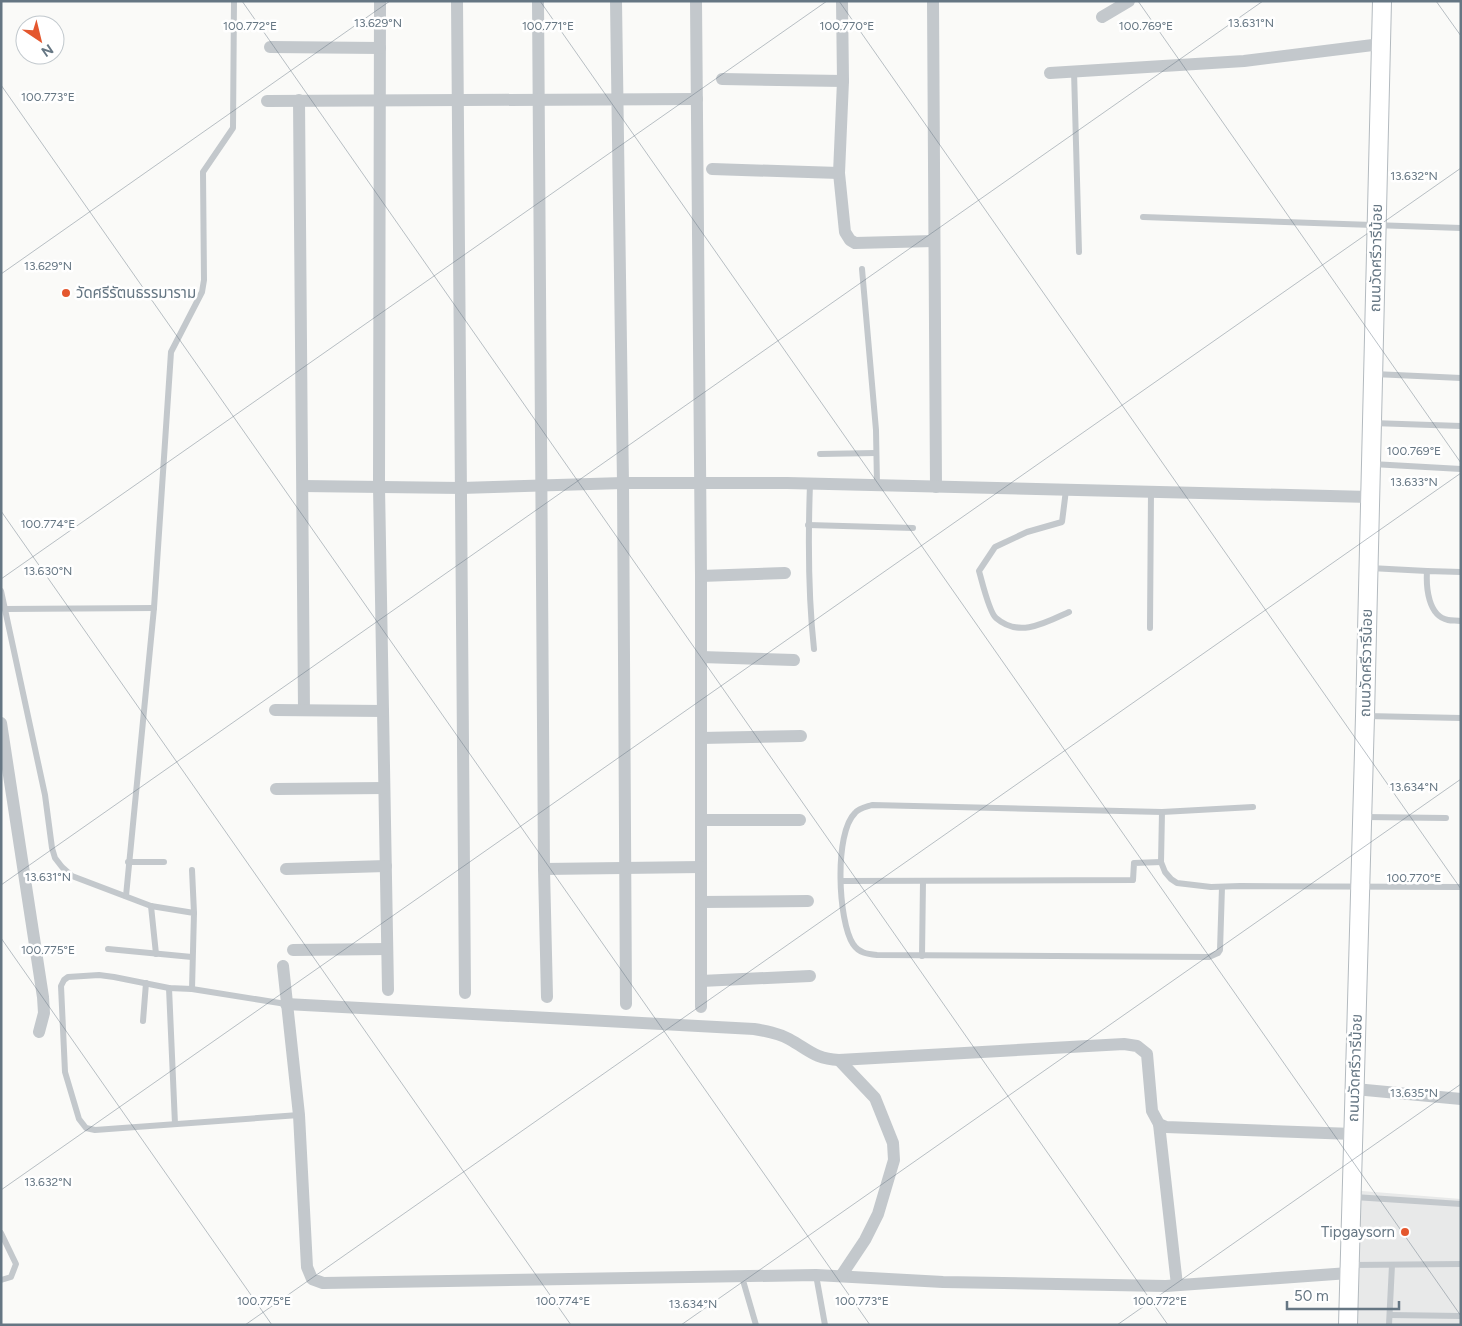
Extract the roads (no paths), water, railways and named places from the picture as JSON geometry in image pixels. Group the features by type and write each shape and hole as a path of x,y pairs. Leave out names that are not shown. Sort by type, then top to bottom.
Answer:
{"main road":[{"name":"ถนนวัดศรีวารีน้อย","path":"1348,1325 1382,1"}],"street":[{"path":"380,1 380,486 388,990"},
{"path":"457,1 465,993"},
{"path":"538,1 544,869 547,997"},
{"path":"616,1 619,99 623,483 626,1004"},
{"path":"696,1 701,576 701,1007"},
{"path":"842,1 843,81 839,174 845,232 850,240 855,243 934,240"},
{"path":"933,1 936,487"},
{"path":"1102,17 1129,1"},
{"path":"1050,73 1244,61 1381,44"},
{"path":"270,47 380,48"},
{"path":"722,79 843,81"},
{"path":"267,101 697,99"},
{"path":"299,100 304,710"},
{"path":"712,169 839,174"},
{"path":"303,486 460,488 700,482 1370,498"},
{"path":"701,576 785,573"},
{"path":"701,657 794,660"},
{"path":"275,710 383,711"},
{"path":"1,723 43,997 44,1013 39,1032"},
{"path":"701,738 801,736"},
{"path":"276,789 384,788"},
{"path":"701,820 800,820"},
{"path":"286,869 386,866"},
{"path":"544,869 701,867"},
{"path":"701,902 808,901"},
{"path":"293,950 387,949"},
{"path":"283,966 299,1115 307,1267 312,1279 323,1283 841,1276 943,1282 1177,1285 1348,1269"},
{"path":"701,981 810,976"},
{"path":"286,1004 754,1029 773,1032 825,1059 840,1060 1124,1044 1137,1046 1147,1054 1152,1112 1159,1124 1177,1285"},
{"path":"840,1060 875,1098 894,1143 894,1160 878,1214 865,1240 841,1276"},
{"path":"1355,1089 1461,1098"},
{"path":"1159,1124 1166,1127 1353,1134"}],"lane":[{"path":"126,896 154,608 171,352 202,292 204,280 203,172 233,128 234,1"},
{"path":"1074,71 1079,252"},
{"path":"1144,217 1461,228"},
{"path":"862,268 877,485"},
{"path":"1373,374 1461,378"},
{"path":"1372,423 1461,426"},
{"path":"820,454 876,454"},
{"path":"1371,464 1461,469"},
{"path":"810,484 808,525 810,612 814,649"},
{"path":"1066,490 1062,522 1028,532 995,546 979,571 995,618 1014,627 1034,628 1068,612"},
{"path":"1150,628 1151,492"},
{"path":"808,525 913,528"},
{"path":"1368,568 1461,572"},
{"path":"1427,570 1426,589 1434,608 1441,617 1448,620 1461,620"},
{"path":"1,591 45,795 55,858 72,876 151,906 194,913"},
{"path":"5,609 154,608"},
{"path":"1365,716 1461,718"},
{"path":"1222,887 1220,950 1209,957 877,955 862,953 854,946 850,938 841,903 842,846 848,824 855,813 872,804 1162,812 1253,806"},
{"path":"1162,812 1162,862 1164,872 1177,883 1222,887 1461,887"},
{"path":"1362,817 1446,818"},
{"path":"128,862 164,862"},
{"path":"841,881 1133,880 1134,863 1162,862"},
{"path":"192,870 194,913 192,989"},
{"path":"922,956 923,880"},
{"path":"151,906 156,954"},
{"path":"108,949 192,957"},
{"path":"286,1004 192,989 169,988 99,975 68,977 61,986 65,1072 79,1119 86,1128 95,1130 299,1115"},
{"path":"143,1021 146,983"},
{"path":"169,988 175,1124"},
{"path":"1350,1197 1461,1204"},
{"path":"1,1233 16,1264 10,1277 1,1280"},
{"path":"1348,1269 1392,1265 1461,1264"},
{"path":"1389,1325 1392,1265"},
{"path":"816,1276 825,1325"},
{"path":"742,1277 756,1325"},
{"path":"1390,1315 1461,1316"}],"place":[{"name":"วัดศรีรัตนธรรมาราม","path":"66,293"},
{"name":"Tipgaysorn","path":"1405,1232"}]}
